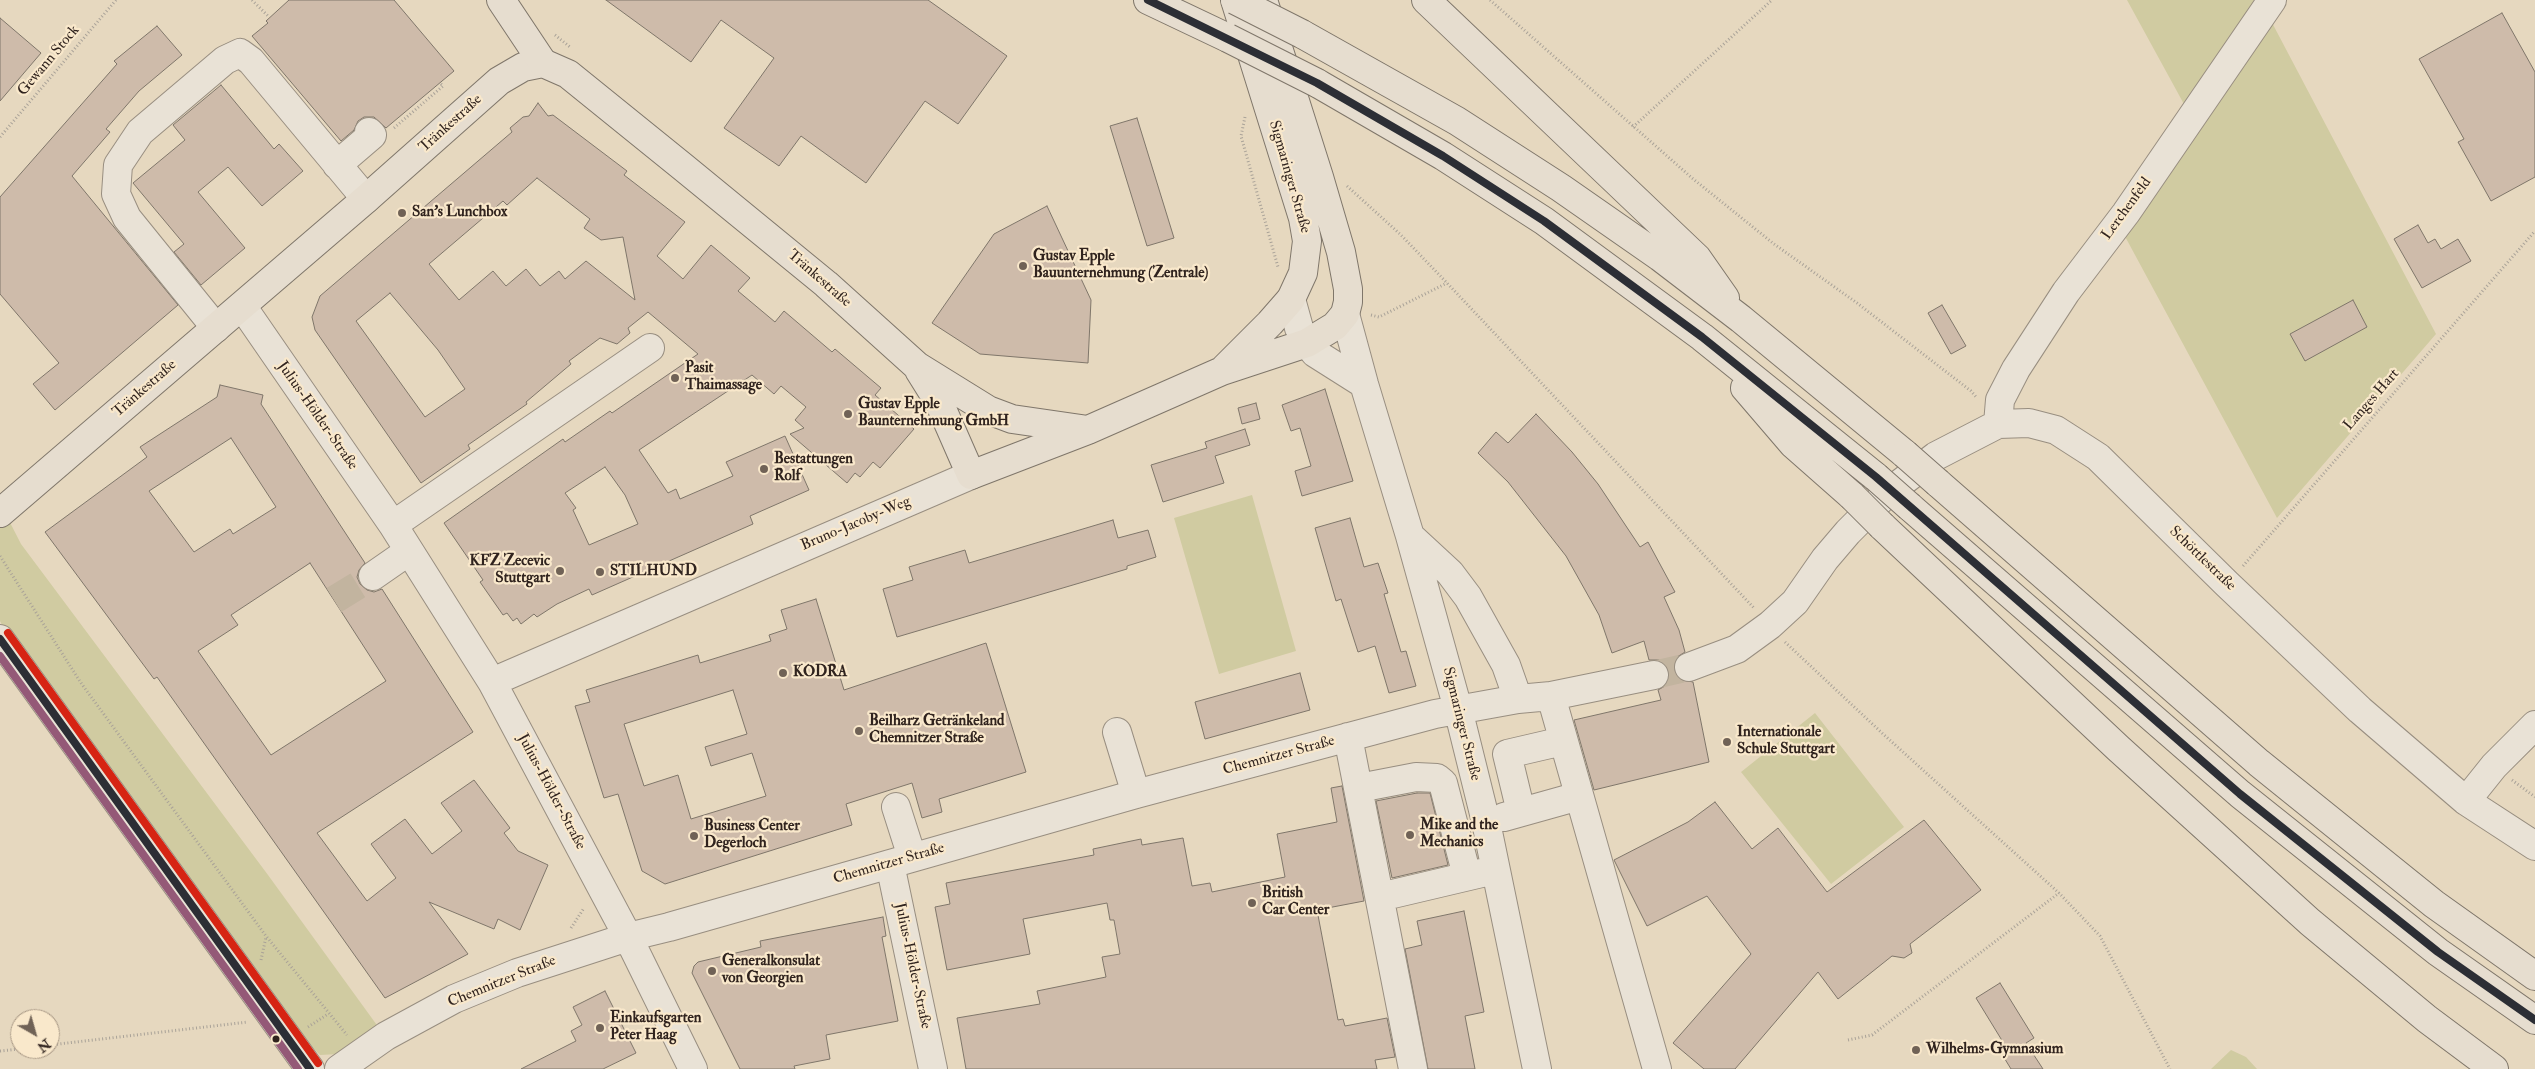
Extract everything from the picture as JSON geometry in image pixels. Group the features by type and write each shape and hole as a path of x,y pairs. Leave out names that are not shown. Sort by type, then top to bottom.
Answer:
{"main road":[{"path":"501,0 543,63"},
{"path":"1148,0 1317,83 1493,187 1702,337 1876,477 2078,655 2240,794 2438,952 2535,1020"},
{"path":"1235,0 1302,34 1457,122 1553,183 1660,257 1741,319 1905,454 2259,763 2434,904 2535,976"},
{"name":"Sigmaringer Straße","path":"1235,0 1303,218 1307,241 1303,272 1291,298"},
{"name":"Sigmaringer Straße","path":"1262,0 1320,177 1341,252 1348,289 1345,314"},
{"path":"1426,0 1697,258 1741,319"},
{"name":"Tränkestraße","path":"0,513 366,200 499,81 523,67 543,63 568,74 691,173 826,284 916,366 988,410 1012,419 1088,430"},
{"name":"Bruno-Jacoby-Weg","path":"1222,371 1270,323 1291,298"},
{"name":"Bruno-Jacoby-Weg","path":"971,475 1088,430 1222,371 1307,343 1326,333 1345,314"},
{"path":"1702,337 1794,444 1852,496 2118,748 2310,922 2427,1019 2494,1069"},
{"name":"Tränkestraße","path":"916,366 939,402 971,475"}],"street":[{"name":"Lerchenfeld","path":"1998,424 2000,400 2016,369 2066,292 2126,213 2272,0"},
{"path":"216,328 127,218 116,194 118,165 140,132 225,60 240,53 251,61 366,200"},
{"path":"337,165 372,136 369,132"},
{"path":"1291,298 1299,328 1307,343 1316,353 1364,384"},
{"name":"Julius-Hölder-Straße","path":"242,306 393,525 492,682 628,937 693,1069"},
{"name":"Sigmaringer Straße","path":"1345,314 1458,709 1486,822 1537,1069"},
{"path":"393,525 650,348"},
{"name":"Schöttlestraße","path":"1689,666 1737,649 1770,625 1795,602 1825,559 1848,532 1885,495 1936,456 1998,424 2029,424 2056,430 2098,457 2227,584 2360,710 2466,800 2535,846"},
{"name":"Bruno-Jacoby-Weg","path":"492,682 971,475"},
{"path":"1410,536 1450,574 1468,597 1506,665 1518,699"},
{"path":"373,576 409,551"},
{"path":"0,639 310,1069"},
{"name":"Chemnitzer Straße","path":"339,1069 386,1036 454,999 516,972 628,937 669,928 901,860 1348,737 1458,709 1518,699 1551,696 1654,675"},
{"path":"1551,696 1657,1069"},
{"path":"2466,800 2494,766 2535,725"},
{"path":"1117,732 1136,794"},
{"path":"1348,737 1413,1069"},
{"path":"1521,812 1507,754 1563,741"},
{"path":"1359,788 1416,777 1437,778 1443,783 1467,876"},
{"path":"1486,822 1579,796"},
{"name":"Julius-Hölder-Straße","path":"896,807 901,860 933,1069"},
{"path":"1380,897 1496,870"}],"path":[{"name":"Gewann Stock","path":"0,137 116,0"},
{"path":"252,0 270,17"},
{"path":"1490,0 1692,178 1774,244 1857,303 1971,391 1998,424"},
{"path":"1633,127 1772,0"},
{"path":"526,36 544,26 574,50"},
{"path":"426,101 443,86 440,83"},
{"path":"1342,183 1401,235 1798,655 2059,893 2100,936 2170,1069"},
{"name":"Langes Hart","path":"2227,584 2535,231"},
{"path":"1345,314 1379,317 1447,283"},
{"path":"0,556 81,683 266,936 361,1053"},
{"path":"1848,1040 1872,1035 2059,893"},
{"path":"564,931 573,927 585,907 609,901"},
{"path":"60,1045 251,1022 269,1013"}],"shaded area":[{"path":"2127,0 2257,0 2185,106"},
{"path":"2269,17 2436,334 2277,518 2121,229"},
{"path":"1252,495 1296,651 1219,674 1174,518"},
{"path":"0,503 21,544 268,875 379,1028 339,1054 320,1055 305,1040 5,631 0,621"},
{"path":"1815,713 1904,827 1831,884 1741,772"},
{"path":"2231,1050 2246,1057 2257,1069 2211,1069"}],"building":[{"path":"289,0 394,0 454,71 386,128 374,117 364,117 358,121 354,130 341,141 252,36 268,23 266,21"},
{"path":"606,0 928,0 1007,56 958,124 925,101 866,183 801,136 779,166 724,128 774,58 721,20 691,62"},
{"path":"2502,13 2535,72 2535,177 2491,201 2458,142 2464,139 2419,59"},
{"path":"0,18 41,53 0,101"},
{"path":"157,26 182,55 139,91 106,129 110,132 72,176 178,305 55,410 33,384 59,363 0,294 0,197 117,64 114,61"},
{"path":"221,85 274,149 279,144 303,171 262,206 228,167 198,192 245,248 201,285 174,252 184,244 133,183 185,140 173,125"},
{"path":"538,103 548,116 553,115 627,171 624,175 685,222 657,256 683,279 711,245 750,278 738,291 775,322 784,311 832,352 835,349 881,388 875,395 914,429 880,468 873,462 860,477 855,473 847,483 790,434 804,428 795,420 806,407 781,386 774,394 752,375 639,450 668,493 676,489 680,499 733,476 726,462 785,436 809,490 750,516 753,524 592,595 589,589 557,604 537,617 534,614 521,624 517,618 513,621 507,613 503,615 480,582 483,580 444,523 563,439 565,442 610,411 612,413 698,354 648,312 628,328 630,333 617,344 600,338 569,361 571,364 526,402 527,404 468,445 470,449 421,483 315,330 312,317 320,296 512,132 510,128 523,117 529,116","holes":["537,178 590,219 584,228 601,240 623,237 635,300 586,261 565,279 559,271 540,286 526,269 506,286 493,271 459,300 429,264 503,201 507,205","390,293 438,350 465,389 425,417 356,321","605,467 625,495 638,524 589,545 573,510 576,508 565,493"]},
{"path":"1137,118 1174,238 1147,246 1110,126"},
{"name":"Gustav Epple Bauunternehmung (Zentrale)","path":"1047,206 1091,300 1088,363 980,354 932,323 994,234"},
{"path":"2418,225 2428,243 2435,239 2441,249 2458,239 2471,261 2422,288 2394,239"},
{"path":"2353,300 2367,327 2305,361 2290,334"},
{"path":"1942,305 1966,346 1951,354 1928,313"},
{"path":"220,385 263,395 261,404 365,563 359,570 357,577 360,584 367,590 374,592 382,589 473,732 317,833 367,901 396,878 371,844 405,819 432,854 462,831 441,803 474,780 510,828 504,833 518,851 548,865 520,930 498,919 494,929 429,902 468,954 385,998 157,677 154,679 45,532 147,457 140,447 217,397","holes":["231,438 276,507 233,534 230,529 194,552 149,491","310,563 386,681 271,755 198,651 238,625 231,615"]},
{"path":"1325,389 1353,481 1302,496 1295,471 1311,466 1300,428 1291,431 1282,405"},
{"path":"1256,403 1260,419 1242,424 1238,408"},
{"name":"Internationale Schule Stuttgart","path":"1536,414 1572,452 1598,484 1640,547 1648,542 1675,592 1664,597 1679,630 1685,652 1677,657 1674,664 1674,672 1679,679 1693,682 1709,762 1594,790 1574,720 1661,700 1658,690 1665,686 1669,680 1669,672 1666,665 1659,660 1649,660 1644,641 1612,653 1599,615 1566,556 1508,482 1478,453 1496,432 1508,443"},
{"path":"1245,429 1250,445 1215,456 1224,483 1163,502 1151,465 1207,448 1205,442"},
{"path":"1350,518 1364,567 1378,563 1388,593 1384,594 1401,652 1406,651 1416,686 1389,693 1375,646 1358,652 1341,599 1336,601 1315,528"},
{"path":"1113,520 1118,538 1148,530 1156,557 1127,566 1127,569 897,637 883,589 913,580 909,567 965,550 969,563"},
{"path":"816,599 844,690 986,643 1026,772 939,799 942,812 922,818 912,783 846,804 852,825 665,884 642,871 618,794 604,798 575,706 590,702 586,690 698,655 700,663 771,641 769,635 787,629 781,610","holes":["733,690 747,734 705,747 711,766 752,753 766,796 691,819 678,775 644,786 624,724"]},
{"path":"1300,673 1310,710 1205,739 1195,702"},
{"path":"1342,786 1364,901 1317,910 1338,1020 1343,1019 1345,1026 1387,1018 1395,1057 1375,1060 1377,1069 966,1069 957,1018 1040,1004 1037,991 1106,977 1102,957 1120,954 1114,920 1110,920 1107,903 1023,919 1030,954 947,970 935,907 950,904 946,883 1094,855 1093,849 1141,839 1142,845 1183,838 1192,886 1210,883 1212,892 1285,877 1277,834 1337,822 1331,788"},
{"name":"Mike and the Mechanics","path":"1417,793 1430,793 1448,865 1392,878 1376,801"},
{"path":"1715,802 1752,849 1778,828 1827,892 1924,820 1981,890 1910,944 1912,953 1904,958 1892,956 1838,999 1818,972 1735,1069 1704,1069 1673,1043 1751,954 1707,896 1647,926 1614,860 1688,822"},
{"path":"1464,911 1484,1012 1465,1016 1475,1069 1428,1069 1405,949 1422,945 1417,921"},
{"path":"883,917 886,936 882,937 898,1021 826,1035 830,1059 794,1066 795,1069 740,1069 692,973 694,966 698,962 761,947 760,941"},
{"path":"2000,983 2034,1038 2026,1043 2043,1069 2011,1069 2000,1051 2006,1047 1976,998"},
{"name":"Einkaufsgarten Peter Haag","path":"605,991 636,1053 603,1069 521,1069 576,1041 571,1031 582,1025 573,1007"}],"tunnel":[{"path":"334,600 373,576"},
{"path":"1654,675 1689,667"}],"transit line":[{"path":"1148,0 1317,83 1443,156 1544,221 1702,337 1876,477 2240,794 2438,952 2535,1020"},
{"path":"8,633 318,1063"},
{"path":"0,639 310,1069"},
{"path":"0,656 298,1069"}],"place":[{"name":"San's Lunchbox","path":"402,213"},
{"name":"Gustav Epple Bauunternehmung (Zentrale)","path":"1023,266"},
{"name":"Pasit Thaimassage","path":"675,378"},
{"name":"Gustav Epple Baunternehmung GmbH","path":"848,414"},
{"name":"Bestattungen Rolf","path":"764,469"},
{"name":"KFZ Zecevic Stuttgart","path":"560,571"},
{"name":"STILHUND","path":"600,572"},
{"name":"KODRA","path":"783,673"},
{"name":"Beilharz Getränkeland Chemnitzer Straße","path":"859,731"},
{"name":"Internationale Schule Stuttgart","path":"1727,742"},
{"name":"Mike and the Mechanics","path":"1410,835"},
{"name":"Business Center Degerloch","path":"694,836"},
{"name":"British Car Center","path":"1252,903"},
{"name":"Generalkonsulat von Georgien","path":"712,971"},
{"name":"Einkaufsgarten Peter Haag","path":"600,1028"},
{"name":"Wilhelms-Gymnasium","path":"1916,1050"}]}
